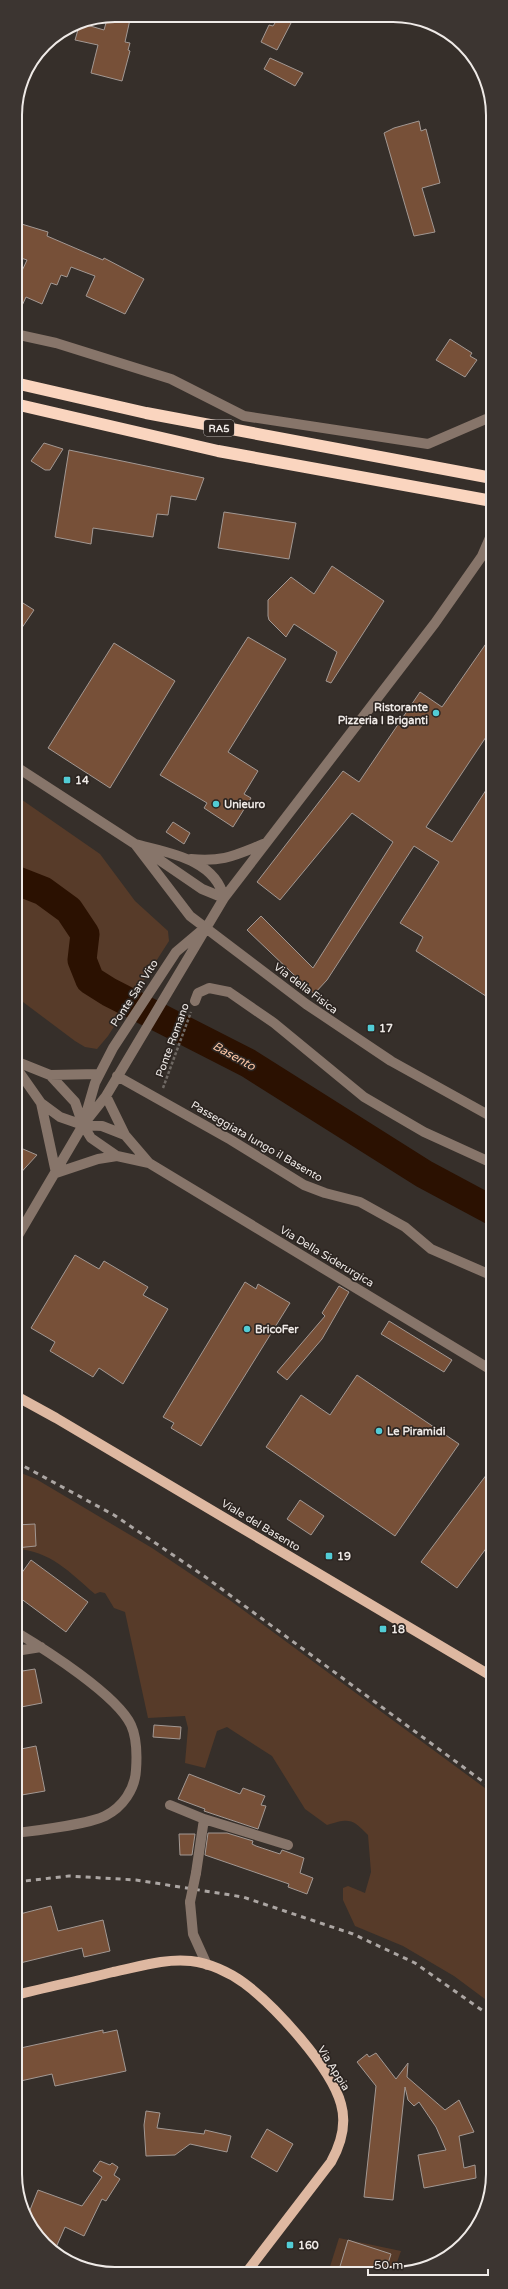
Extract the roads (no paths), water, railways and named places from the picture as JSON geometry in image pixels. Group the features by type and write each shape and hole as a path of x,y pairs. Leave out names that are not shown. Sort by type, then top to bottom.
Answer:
{"highway":[{"name":"RA5","path":"22,385 146,413 425,467 486,477"},
{"name":"RA5","path":"22,406 218,451 486,500"}],"main road":[{"name":"Viale del Basento","path":"22,1399 63,1422 486,1673"},
{"name":"Via Appia","path":"22,1994 148,1964 191,1961 207,1965 243,1982 285,2020 309,2050 330,2082 341,2104 344,2117 341,2139 331,2162 251,2267"}],"street":[{"path":"22,336 56,343 171,379 244,416 428,444 486,419"},
{"path":"22,1229 83,1125 106,1096 128,1057 188,961 205,928 224,898 435,623 482,556 486,547"},
{"name":"Via della Fisica","path":"22,771 135,844 189,859 214,876 221,886 224,898"},
{"path":"189,859 212,861 227,859 266,842"},
{"path":"135,844 202,889 224,898"},
{"name":"Via della Fisica","path":"135,844 190,916 205,928 348,1034 440,1089 486,1113"},
{"name":"Ponte San Vito","path":"83,1125 99,1074 113,1048 176,952 205,928"},
{"path":"195,1001 198,993 210,988 229,992 274,1024 364,1097 424,1132 486,1160"},
{"name":"Via Della Siderurgica","path":"22,1063 50,1075 66,1090 75,1102 83,1125 91,1138 98,1145 117,1156 149,1163"},
{"name":"Via Della Siderurgica","path":"50,1075 99,1074"},
{"name":"Via Della Siderurgica","path":"22,1075 40,1103 56,1173 98,1159 117,1156"},
{"name":"Passeggiata lungo il Basento","path":"117,1076 224,1136 304,1185 325,1193 360,1202 405,1227 432,1249 486,1273"},
{"name":"Via Della Siderurgica","path":"106,1096 124,1135 149,1163 486,1367"},
{"name":"Via Della Siderurgica","path":"40,1103 60,1116 83,1125 102,1126 124,1135"},
{"path":"22,1636 41,1647 114,1701 123,1711 133,1733 136,1772 134,1782 126,1799 105,1816 22,1833"},
{"path":"22,1650 41,1647"},
{"path":"170,1805 204,1819 288,1846"},
{"path":"204,1819 190,1902 193,1934 207,1965"}],"waterway":[{"name":"Basento","path":"22,883 43,891 69,910 85,934 82,960 90,980 109,992 248,1063 424,1174 486,1207"}],"railway":[{"path":"22,1465 114,1515 204,1576 486,1784"},
{"path":"22,1881 69,1876 136,1880 243,1897 353,1934 415,1963 486,2013"}],"place":[{"name":"Ristorante Pizzeria I Briganti","path":"436,713"},
{"name":"14","path":"67,780"},
{"name":"Unieuro","path":"216,804"},
{"name":"17","path":"371,1028"},
{"name":"BricoFer","path":"247,1329"},
{"name":"Le Piramidi","path":"379,1431"},
{"name":"19","path":"329,1556"},
{"name":"18","path":"383,1629"},
{"name":"160","path":"290,2245"}]}
